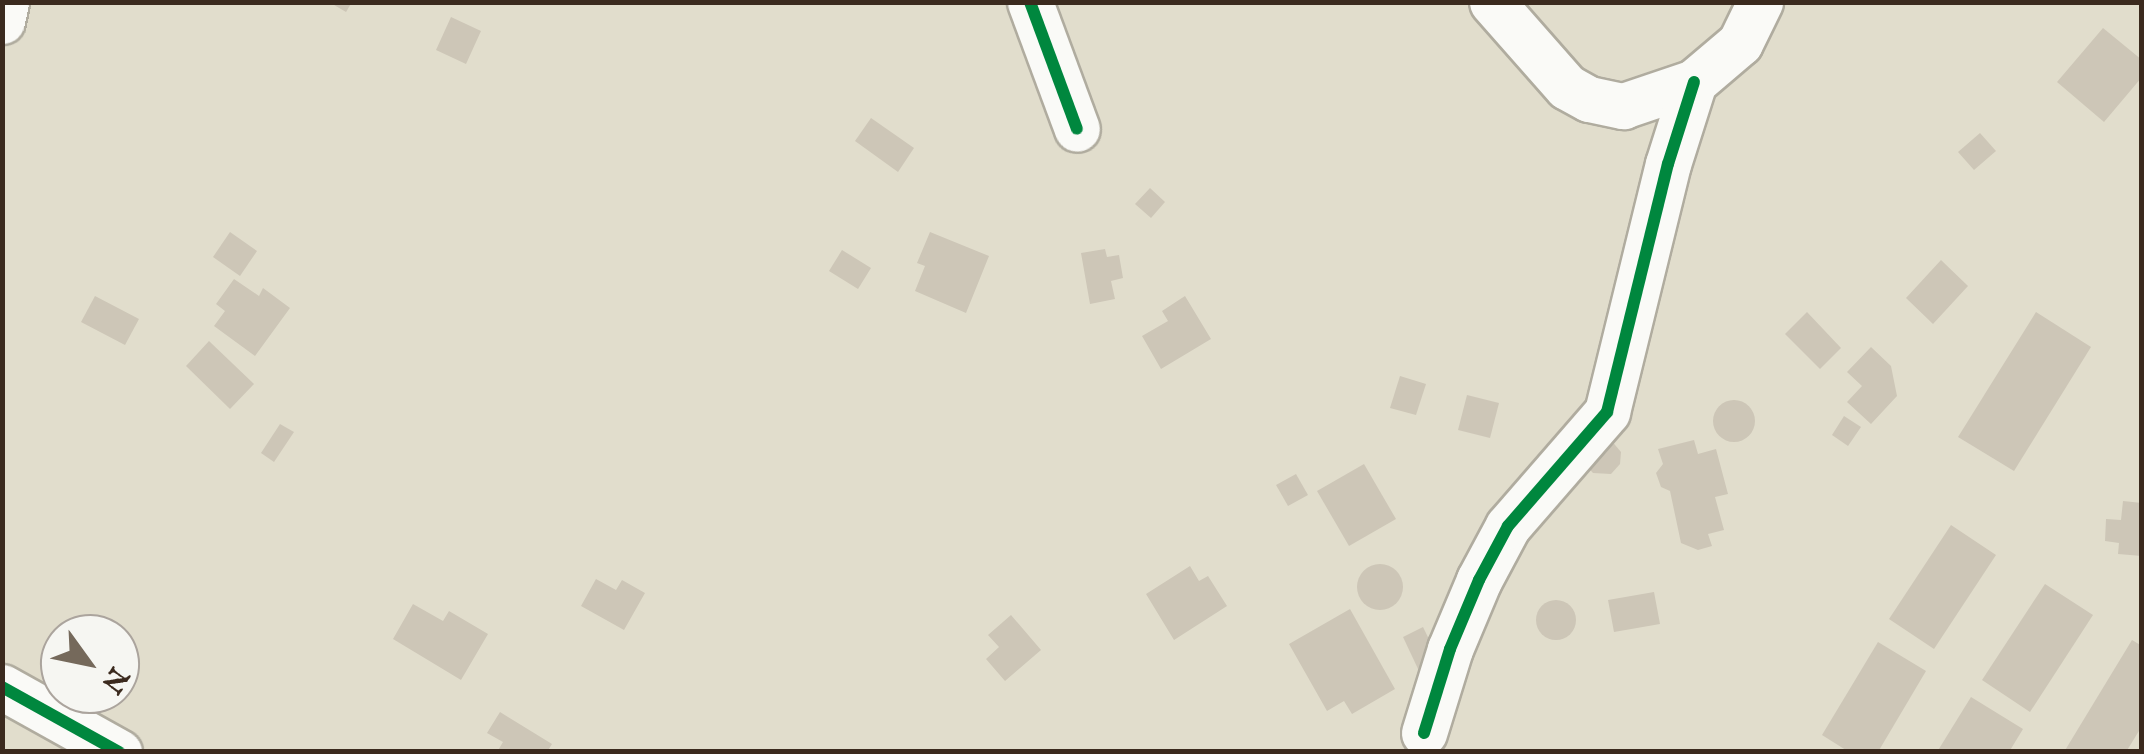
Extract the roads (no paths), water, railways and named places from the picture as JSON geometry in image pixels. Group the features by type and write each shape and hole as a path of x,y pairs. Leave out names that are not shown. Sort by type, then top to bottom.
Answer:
{"street":[{"path":"2,21 6,2"},
{"path":"1030,2 1077,128"},
{"path":"1492,2 1567,87 1589,99 1623,106 1694,82 1740,42 1760,2"},
{"path":"1424,732 1450,649 1508,526 1607,412 1668,164 1694,82"},
{"path":"2,686 120,752"}]}
